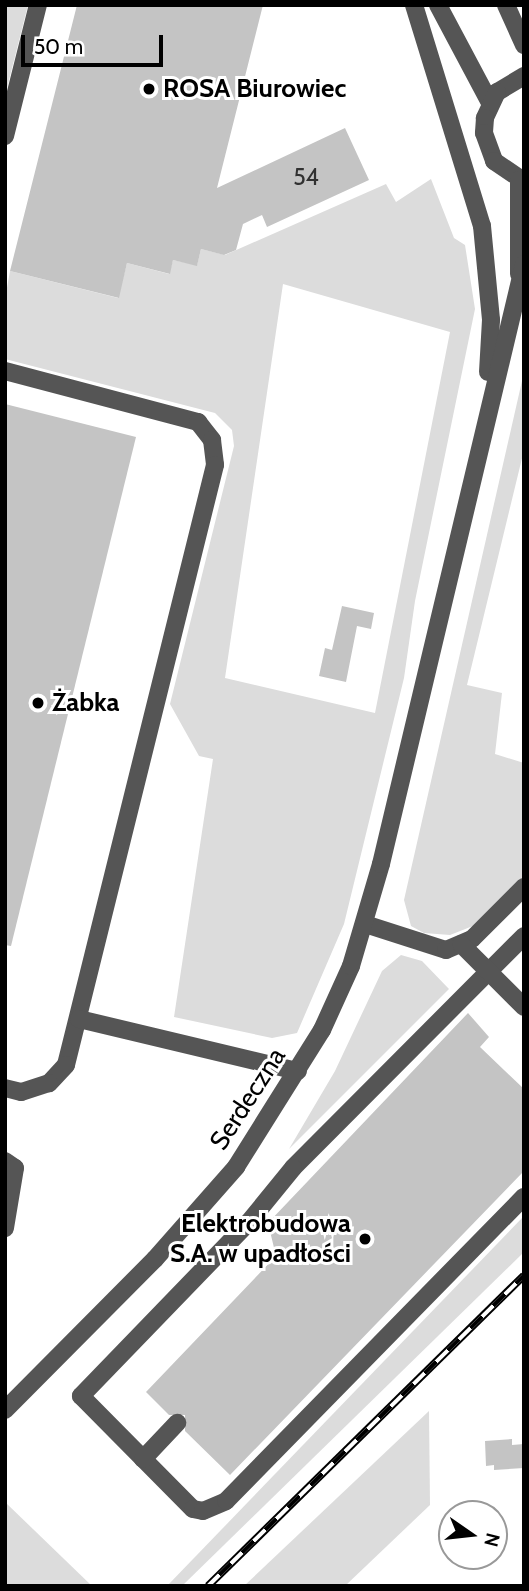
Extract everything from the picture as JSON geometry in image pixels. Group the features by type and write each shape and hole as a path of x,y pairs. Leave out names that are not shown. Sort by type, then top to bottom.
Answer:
{"street":[{"path":"5,136 38,5"},
{"path":"414,5 482,226 491,320 485,424"},
{"path":"438,5 490,103"},
{"path":"506,5 524,45"},
{"path":"512,5 524,17"},
{"path":"485,424 522,269 521,180 505,172 487,148 485,118 490,103 507,84 524,76"},
{"path":"5,370 198,422 212,440 215,465 66,1065 49,1083 21,1092 5,1088"},
{"name":"Serdeczna","path":"5,1410 194,1216 236,1167 322,1030 365,925 485,424"},
{"path":"365,925 446,950 461,944 524,887"},
{"path":"524,936 293,1168 249,1222 81,1396 193,1508 203,1511 226,1500 524,1197"},
{"path":"461,944 524,1007"},
{"path":"79,1019 298,1071"},
{"path":"5,1161 15,1168 5,1228"},
{"path":"143,1459 177,1423"}],"shaded area":[{"path":"5,5 28,5 5,96"},
{"path":"431,179 454,238 465,245 475,309 415,601 404,678 344,924 297,1033 272,1038 174,1017 213,759 199,756 170,704 234,446 232,430 215,413 5,359 5,299 10,271 118,298 127,263 169,274 173,260 197,265 201,249 225,255 386,184 396,202","holes":["283,284 450,332 375,713 225,678"]},
{"path":"524,372 524,450 467,685 502,693 495,754 524,763 524,877 478,924 450,935 424,933 411,926 404,900"},
{"path":"401,955 422,961 449,989 289,1149 335,1071 382,971"},
{"path":"524,1216 524,1252 182,1586 167,1586"},
{"path":"429,1411 430,1505 345,1586 244,1586"},
{"path":"5,1502 92,1586 5,1586"}],"building":[{"name":"ROSA Biurowiec","path":"77,5 263,5 217,188 345,128 369,180 267,227 262,215 243,224 236,250 224,255 201,249 197,266 173,260 170,274 127,263 119,298 10,271"},
{"name":"Żabka","path":"5,404 136,437 11,946 5,945"},
{"path":"342,606 374,613 371,629 357,626 346,682 319,676 325,648 332,650"},
{"name":"Elektrobudowa S.A. w upadłości","path":"468,1013 489,1037 480,1047 524,1089 524,1171 230,1475 185,1431 185,1415 169,1415 146,1392 276,1256 268,1223"},
{"path":"512,1439 512,1445 524,1444 524,1468 494,1470 494,1465 486,1466 485,1441"}],"railway":[{"path":"208,1586 524,1275"}],"place":[{"name":"ROSA Biurowiec","path":"149,89"},
{"name":"Żabka","path":"38,703"},
{"name":"Elektrobudowa S.A. w upadłości","path":"365,1239"}]}
